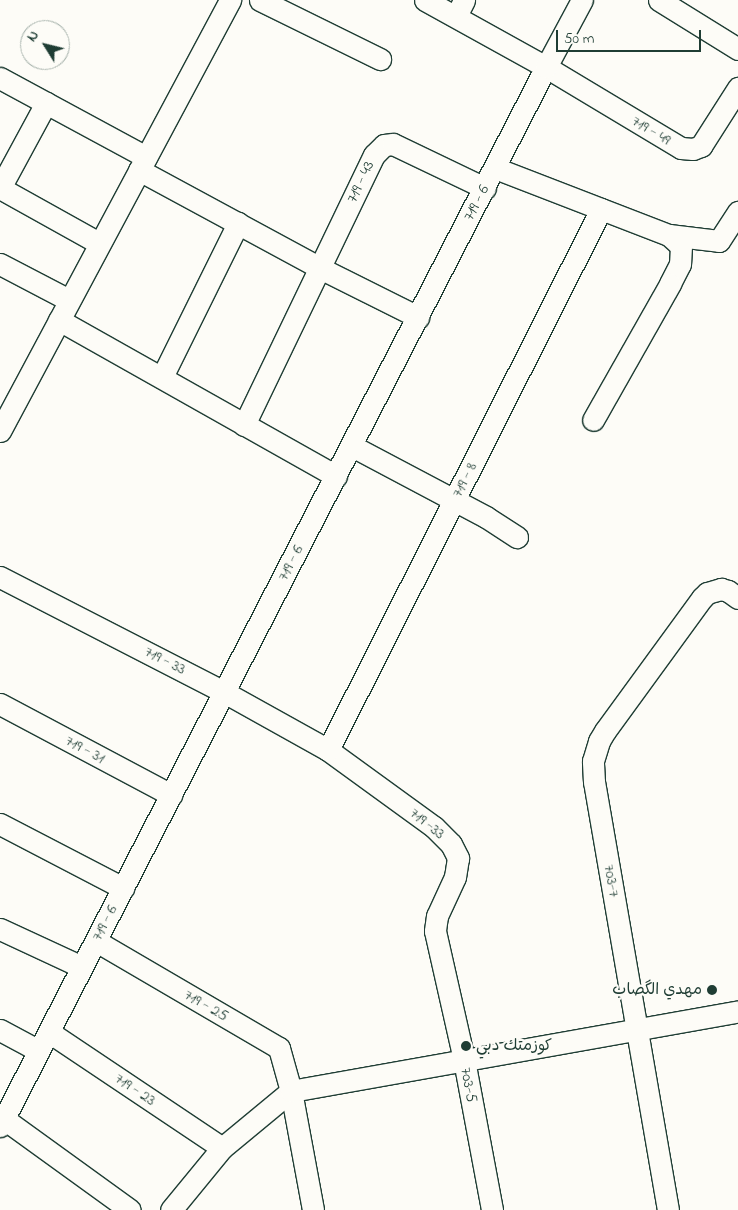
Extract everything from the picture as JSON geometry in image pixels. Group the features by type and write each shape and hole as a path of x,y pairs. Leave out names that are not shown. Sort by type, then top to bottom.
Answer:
{"street":[{"path":"0,431 99,242 230,0"},
{"path":"260,0 380,59"},
{"path":"425,0 460,8 546,67"},
{"name":"719 - 6","path":"1,1120 49,1032 582,0"},
{"path":"659,0 738,49"},
{"name":"719 - 49","path":"546,67 681,148 693,149 701,146 738,88"},
{"path":"0,78 46,103 238,224 418,317"},
{"path":"46,103 0,188 99,242"},
{"name":"719 - 43","path":"244,425 374,155 384,145 393,144 485,188"},
{"path":"495,168 669,235 719,241 738,212"},
{"name":"719 - 8","path":"328,750 601,209"},
{"path":"162,377 238,224"},
{"path":"594,420 680,264 681,246 669,235"},
{"path":"0,264 69,300"},
{"path":"59,320 336,476"},
{"path":"352,446 486,517 517,537"},
{"name":"719 - 33","path":"0,577 224,692 328,750"},
{"name":"703-7","path":"668,1210 594,782 593,761 599,740 605,731 702,598 714,590 728,591 738,598"},
{"name":"719 - 31","path":"0,704 171,796"},
{"name":"719 -33","path":"328,750 434,827 451,844 458,858 455,877 437,916 435,931"},
{"path":"0,824 123,888"},
{"path":"0,928 82,967"},
{"name":"703-5","path":"435,931 464,1060 492,1210"},
{"name":"719 - 25","path":"96,941 279,1048 291,1091 313,1210"},
{"path":"171,1210 222,1148 291,1091 738,1011"},
{"path":"0,1030 39,1051"},
{"name":"719 - 23","path":"49,1032 222,1148"},
{"path":"1,1120 130,1210"}],"place":[{"name":"مهدي الگصاب","path":"712,990"},
{"name":"كوزمتك دبي","path":"466,1046"}]}
